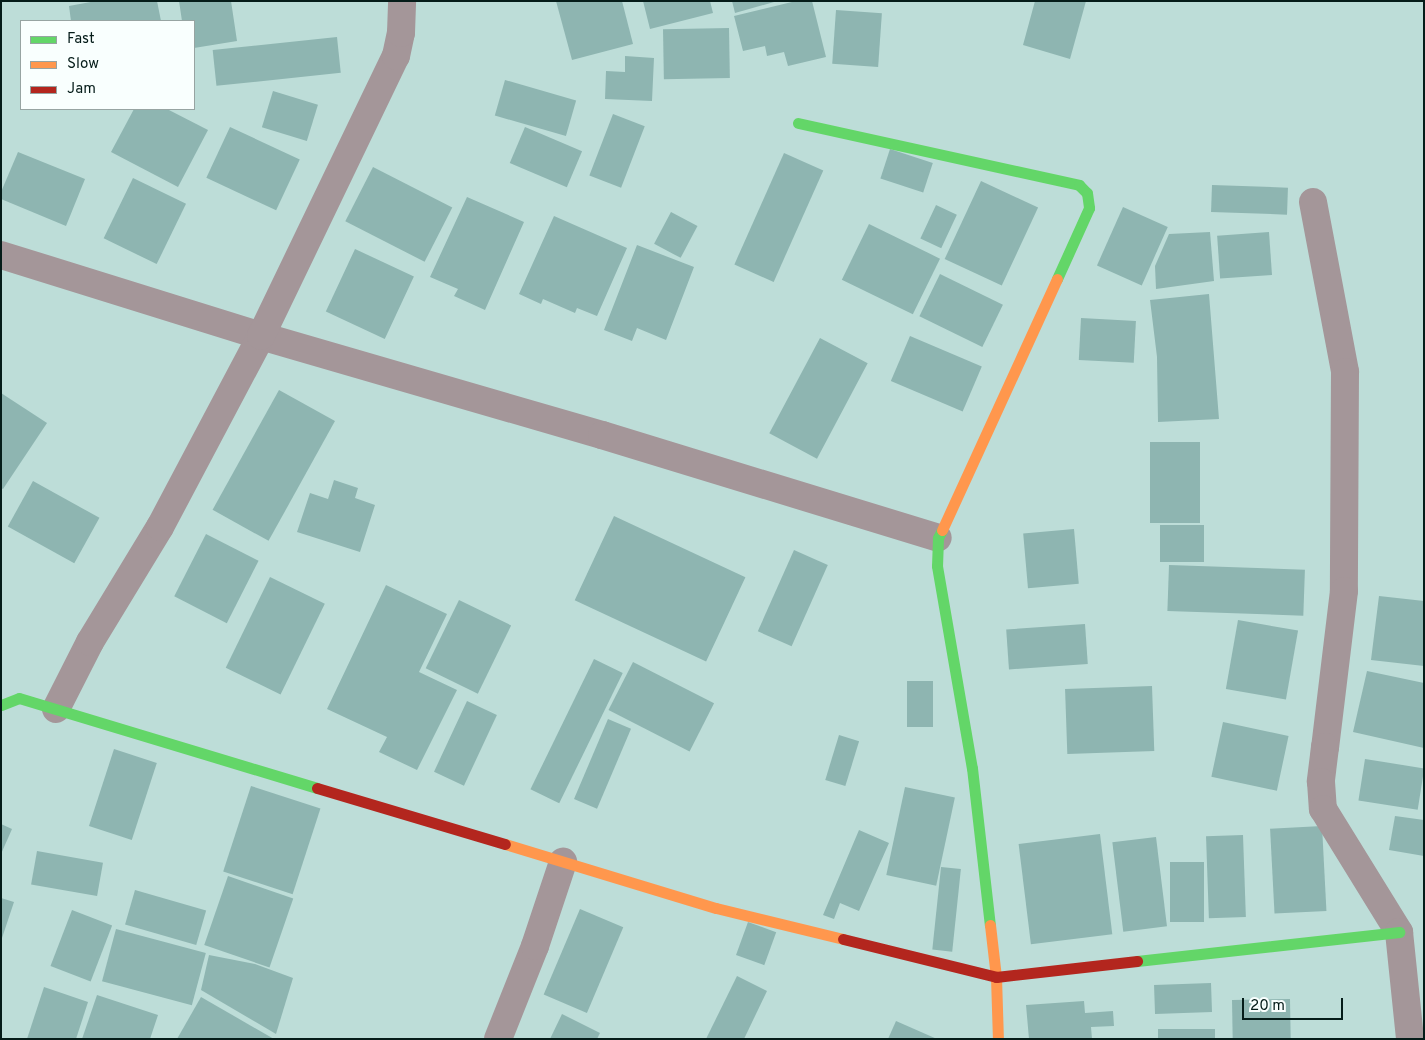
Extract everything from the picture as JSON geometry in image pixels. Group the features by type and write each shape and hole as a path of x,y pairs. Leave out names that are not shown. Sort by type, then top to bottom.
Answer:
{"street":[{"path":"56,709 90,642 160,527 261,336 396,56 401,33 402,1"},
{"path":"798,123 1079,185 1087,193 1089,208 938,538 937,566 972,768 996,977 998,1039"},
{"path":"1313,202 1345,372 1344,591 1322,773 1323,809 1399,932 1410,1039"},
{"path":"1,255 261,336 602,435 938,538"},
{"path":"1,705 19,698 716,908 996,977 1399,932"},
{"path":"498,1039 535,946 563,862"}],"building":[{"path":"96,1 157,1 161,20 71,20 69,6"},
{"path":"179,1 231,1 237,41 195,48 195,20 182,20"},
{"path":"556,1 622,1 633,44 572,60"},
{"path":"643,1 710,1 713,13 650,29"},
{"path":"732,1 774,1 774,2 735,13"},
{"path":"796,1 812,1 826,57 788,66 784,52 767,56 765,46 743,51 734,16"},
{"path":"1035,1 1086,1 1070,59 1023,45"},
{"path":"836,10 882,13 878,67 832,64"},
{"path":"729,28 730,78 664,79 663,29"},
{"path":"337,37 341,73 216,86 213,50"},
{"path":"625,56 654,58 652,101 605,99 606,71 625,72"},
{"path":"505,80 576,100 566,136 495,116"},
{"path":"273,91 318,105 307,141 262,127"},
{"path":"133,110 169,110 208,130 178,187 111,152"},
{"path":"613,114 645,126 621,188 589,176"},
{"path":"230,127 300,160 276,210 206,178"},
{"path":"525,127 582,151 567,187 510,163"},
{"path":"890,149 933,163 923,192 880,178"},
{"path":"18,152 85,179 66,226 1,199 1,192"},
{"path":"784,153 823,170 774,282 734,264"},
{"path":"373,167 452,207 425,262 345,221"},
{"path":"133,178 186,204 157,264 104,238"},
{"path":"981,181 1038,208 1002,286 945,259"},
{"path":"1212,185 1288,188 1287,215 1211,212"},
{"path":"467,197 524,222 485,310 454,296 458,289 430,277"},
{"path":"936,205 957,215 941,248 920,239"},
{"path":"1123,207 1168,227 1142,285 1097,265"},
{"path":"671,212 697,226 681,258 654,244"},
{"path":"554,216 627,248 597,316 577,308 575,313 543,299 541,304 519,294"},
{"path":"869,224 940,259 913,314 842,280"},
{"path":"1210,232 1214,281 1156,289 1155,266 1169,234"},
{"path":"1269,232 1272,275 1220,279 1217,236"},
{"path":"637,245 694,267 666,340 637,328 632,341 604,330"},
{"path":"355,249 414,276 385,339 326,312"},
{"path":"940,274 1003,305 982,347 919,316"},
{"path":"1209,294 1219,419 1158,422 1157,357 1150,300"},
{"path":"1081,318 1136,321 1134,363 1079,360"},
{"path":"910,336 982,366 963,412 891,381"},
{"path":"820,338 868,363 817,459 769,433"},
{"path":"279,390 335,421 269,541 213,510"},
{"path":"1,393 47,423 3,489 1,488"},
{"path":"1150,442 1200,442 1200,523 1150,523"},
{"path":"334,480 358,488 355,498 375,505 360,552 297,532 310,493 328,499"},
{"path":"33,481 99,518 74,563 8,526"},
{"path":"614,516 745,577 706,662 575,600"},
{"path":"1160,525 1204,525 1204,562 1160,562"},
{"path":"1074,529 1079,584 1028,588 1023,533"},
{"path":"206,534 259,561 227,623 174,596"},
{"path":"794,550 828,565 792,646 758,631"},
{"path":"1169,565 1305,570 1303,616 1167,611"},
{"path":"270,577 325,604 281,695 226,668"},
{"path":"386,585 447,614 419,672 457,690 417,770 379,752 387,737 327,709"},
{"path":"1379,596 1424,601 1424,666 1371,660"},
{"path":"459,600 511,625 478,694 426,668"},
{"path":"1238,620 1298,631 1286,700 1226,689"},
{"path":"1085,624 1088,664 1009,669 1006,630"},
{"path":"594,659 623,673 559,803 530,789"},
{"path":"633,662 714,703 690,751 608,710"},
{"path":"1367,671 1424,683 1424,748 1353,732"},
{"path":"907,681 933,681 933,727 907,727"},
{"path":"1152,686 1154,751 1067,754 1065,689"},
{"path":"467,701 497,715 464,786 434,772"},
{"path":"608,719 631,729 597,809 574,799"},
{"path":"1223,722 1289,736 1277,791 1211,777"},
{"path":"839,735 859,741 845,786 825,780"},
{"path":"114,749 157,763 132,840 89,826"},
{"path":"1365,759 1424,768 1418,810 1358,800"},
{"path":"251,786 320,809 293,894 223,872"},
{"path":"905,787 955,798 936,886 886,875"},
{"path":"1395,816 1424,820 1424,856 1389,850"},
{"path":"1,824 12,829 1,854"},
{"path":"1322,826 1326,911 1275,914 1270,829"},
{"path":"859,830 889,843 859,911 840,903 834,919 823,915"},
{"path":"1100,834 1112,934 1031,944 1019,844"},
{"path":"1243,835 1246,917 1209,918 1206,836"},
{"path":"1156,837 1167,926 1123,932 1112,842"},
{"path":"37,851 103,863 97,896 31,884"},
{"path":"1170,862 1204,862 1204,922 1170,922"},
{"path":"941,867 961,869 952,952 932,950"},
{"path":"228,876 293,898 269,967 204,945"},
{"path":"135,890 206,910 196,945 125,925"},
{"path":"1,898 14,902 2,938 1,938"},
{"path":"580,909 623,927 587,1013 544,995"},
{"path":"72,910 112,925 91,981 50,966"},
{"path":"748,922 776,932 764,965 736,955"},
{"path":"116,929 206,953 192,1005 102,981"},
{"path":"209,955 255,964 293,978 276,1034 201,990"},
{"path":"737,976 767,991 744,1039 706,1039"},
{"path":"1211,983 1212,1012 1155,1014 1154,985"},
{"path":"44,987 88,1002 76,1039 27,1039"},
{"path":"97,995 158,1015 150,1039 82,1039"},
{"path":"201,997 274,1039 177,1039"},
{"path":"1290,999 1291,1039 1233,1039 1232,1000"},
{"path":"1084,1001 1085,1013 1113,1011 1114,1026 1091,1027 1092,1039 1029,1039 1026,1005"},
{"path":"562,1014 600,1033 597,1039 550,1039"},
{"path":"896,1021 937,1039 888,1039"},
{"path":"1158,1029 1215,1029 1215,1039 1158,1039"}],"traffic: fast":[{"path":"798,123 1079,185 1087,193 1089,208 1057,279"},
{"path":"942,530 938,538 937,566 972,768 990,925"},
{"path":"1,705 19,698 317,788"},
{"path":"1137,961 1399,932"}],"traffic: slow":[{"path":"942,530 1057,279"},
{"path":"505,844 716,908 843,939"},
{"path":"990,925 996,977 998,1039"}],"traffic: jam":[{"path":"317,788 505,844"},
{"path":"843,939 996,977 1137,961"}]}
